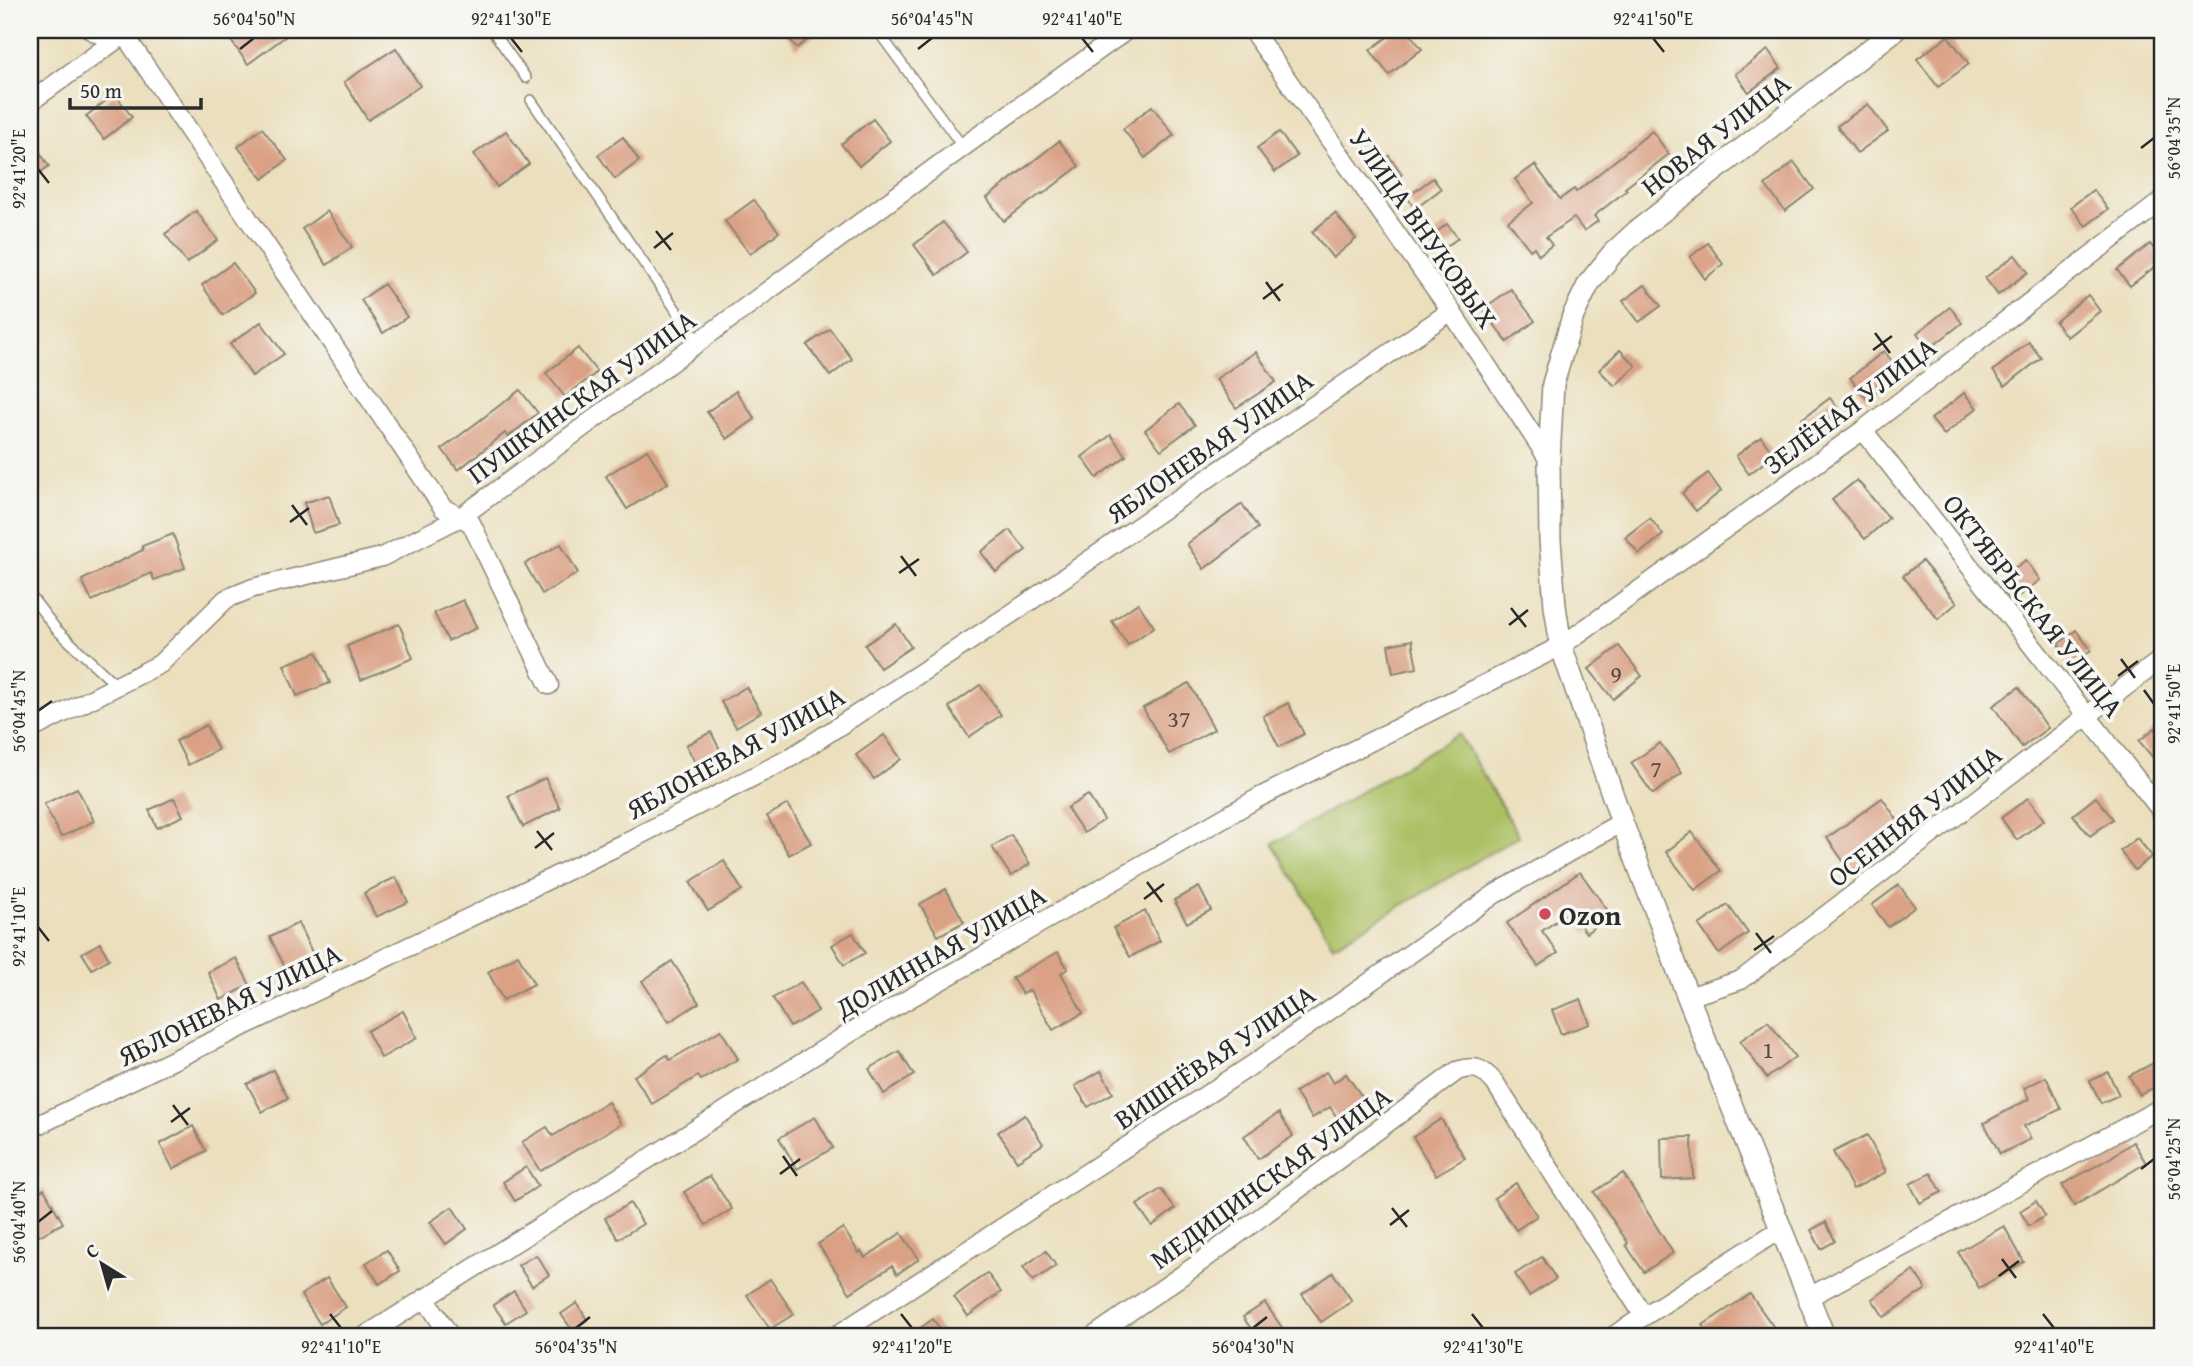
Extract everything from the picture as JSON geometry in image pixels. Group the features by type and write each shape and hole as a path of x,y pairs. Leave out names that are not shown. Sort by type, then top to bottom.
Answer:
{"street":[{"path":"91,30 122,35 443,508 471,523 549,685"},
{"name":"ПУШКИНСКАЯ УЛИЦА","path":"30,730 160,664 226,599 253,588 382,557 461,517 963,147 1127,30"},
{"name":"УЛИЦА ВНУКОВЫХ","path":"1252,30 1451,311 1549,460"},
{"name":"НОВАЯ УЛИЦА","path":"1824,1336 1688,997 1622,822 1561,646 1550,540 1549,460 1553,384 1573,316 1589,283 1613,253 1637,230 1895,30"},
{"path":"30,103 122,35"},
{"name":"ЗЕЛЁНАЯ УЛИЦА","path":"1561,646 1863,430 2163,200"},
{"name":"ЯБЛОНЕВАЯ УЛИЦА","path":"30,1129 622,844 790,758 1017,610 1451,311"},
{"name":"ОКТЯБРЬСКАЯ УЛИЦА","path":"1863,430 2163,813"},
{"name":"ДОЛИННАЯ УЛИЦА","path":"365,1336 858,1028 1258,798 1561,646"},
{"name":"ОСЕННЯЯ УЛИЦА","path":"1688,997 1741,980 2163,658"},
{"name":"ВИШНЁВАЯ УЛИЦА","path":"836,1336 1252,1065 1495,894 1622,822"},
{"name":"МЕДИЦИНСКАЯ УЛИЦА","path":"1094,1336 1191,1269 1457,1072 1469,1067 1479,1068 1495,1083 1644,1316"},
{"path":"1809,1297 2163,1107"},
{"path":"1613,1336 1781,1229"},
{"path":"425,1298 450,1336"}],"lane":[{"path":"492,30 526,78"},
{"path":"877,30 963,147"},
{"path":"531,100 699,343"},
{"path":"30,594 56,629 117,686"}],"green space":[{"path":"1459,734 1519,836 1333,946 1273,844"}],"building":[{"path":"240,30 294,30 248,64 229,38"},
{"path":"782,30 820,30 797,48"},
{"path":"1397,30 1407,30 1422,49 1389,75 1370,50"},
{"path":"1948,36 1969,64 1938,87 1917,59"},
{"path":"396,48 420,86 368,120 344,82"},
{"path":"1768,50 1781,68 1749,92 1735,74"},
{"path":"115,94 132,117 104,139 86,116"},
{"path":"1868,104 1888,131 1857,153 1837,126"},
{"path":"1152,106 1174,135 1145,158 1123,129"},
{"path":"873,119 890,141 859,166 841,144"},
{"path":"262,128 287,160 263,179 238,147"},
{"path":"506,131 529,164 497,187 474,154"},
{"path":"1652,131 1669,154 1594,216 1598,221 1584,231 1574,218 1546,237 1552,245 1539,255 1534,247 1530,250 1508,221 1533,203 1515,179 1535,165 1560,199 1574,189 1576,192"},
{"path":"1279,132 1297,156 1275,172 1257,148"},
{"path":"623,137 639,161 615,179 598,155"},
{"path":"30,138 49,166 30,180"},
{"path":"1059,141 1079,166 1004,221 987,198"},
{"path":"1389,156 1402,174 1387,186 1373,167"},
{"path":"1794,162 1814,189 1785,211 1765,185"},
{"path":"1433,178 1441,189 1415,209 1407,197"},
{"path":"2093,190 2108,209 2086,226 2071,207"},
{"path":"754,200 779,232 750,254 725,221"},
{"path":"196,211 218,240 187,263 165,234"},
{"path":"327,211 352,247 327,265 302,229"},
{"path":"1335,213 1356,239 1333,258 1312,232"},
{"path":"943,222 967,252 937,275 914,245"},
{"path":"1447,224 1458,238 1439,252 1429,238"},
{"path":"1708,243 1723,264 1705,279 1690,257"},
{"path":"2150,244 2163,260 2130,286 2117,270"},
{"path":"2015,255 2028,272 1998,295 1985,278"},
{"path":"233,263 255,293 223,315 202,285"},
{"path":"384,284 407,317 383,333 361,300"},
{"path":"1645,285 1661,306 1639,322 1623,301"},
{"path":"1511,289 1535,321 1507,342 1483,309"},
{"path":"2088,295 2100,311 2067,337 2055,322"},
{"path":"1950,307 1962,323 1929,349 1917,333"},
{"path":"261,322 284,354 252,376 230,344"},
{"path":"830,329 852,359 830,376 807,345"},
{"path":"2029,342 2041,358 2005,386 1993,371"},
{"path":"578,348 597,372 565,397 546,373"},
{"path":"1620,350 1636,366 1615,386 1599,370"},
{"path":"1884,351 1900,372 1867,399 1850,378"},
{"path":"1256,352 1276,382 1236,408 1216,379"},
{"path":"520,390 538,413 508,437 505,433 458,470 442,449"},
{"path":"736,391 755,419 727,439 707,412"},
{"path":"1964,393 1977,408 1944,435 1931,419"},
{"path":"1830,398 1846,419 1818,440 1802,419"},
{"path":"1179,404 1195,425 1161,450 1145,430"},
{"path":"1111,435 1126,456 1097,478 1082,457"},
{"path":"1761,437 1774,455 1749,474 1736,456"},
{"path":"647,450 668,483 627,509 606,476"},
{"path":"1708,473 1721,491 1696,511 1682,493"},
{"path":"1857,480 1889,518 1865,539 1832,500"},
{"path":"329,495 339,525 313,533 304,503"},
{"path":"1242,504 1258,528 1204,569 1187,544"},
{"path":"1650,518 1663,535 1639,554 1625,537"},
{"path":"1010,530 1026,550 996,572 981,552"},
{"path":"173,534 185,568 154,580 151,573 92,601 82,580 143,550 142,546"},
{"path":"561,544 578,573 542,594 525,564"},
{"path":"2026,560 2040,580 2020,595 2005,575"},
{"path":"1922,561 1957,603 1938,619 1903,576"},
{"path":"463,600 477,628 448,641 434,613"},
{"path":"1138,603 1154,627 1128,645 1112,621"},
{"path":"399,624 413,658 361,680 347,646"},
{"path":"896,624 911,647 880,668 865,645"},
{"path":"2076,630 2091,650 2073,664 2058,644"},
{"path":"1412,640 1417,668 1393,673 1388,645"},
{"path":"1619,646 1642,676 1613,699 1589,669"},
{"path":"317,652 330,683 297,696 284,665"},
{"path":"1189,683 1214,729 1169,754 1143,708"},
{"path":"980,685 1001,715 969,737 949,707"},
{"path":"746,687 761,712 736,727 721,702"},
{"path":"2019,687 2048,728 2022,747 1993,706"},
{"path":"1288,703 1304,734 1279,747 1263,716"},
{"path":"206,725 218,750 188,765 176,741"},
{"path":"2155,728 2163,739 2163,752 2154,759 2139,741"},
{"path":"711,732 724,758 699,770 686,745"},
{"path":"884,735 901,759 874,779 856,755"},
{"path":"1660,743 1682,773 1653,794 1631,763"},
{"path":"545,778 560,808 523,827 508,796"},
{"path":"77,788 94,821 61,837 44,804"},
{"path":"1088,795 1104,820 1084,833 1067,808"},
{"path":"2096,797 2113,819 2090,836 2073,815"},
{"path":"174,798 183,816 157,828 149,810"},
{"path":"1882,798 1906,832 1851,872 1827,838"},
{"path":"2028,798 2044,820 2017,840 2001,818"},
{"path":"788,804 811,843 789,855 767,816"},
{"path":"1692,832 1721,871 1695,890 1666,852"},
{"path":"1011,835 1030,864 1011,876 992,847"},
{"path":"2137,838 2152,856 2135,870 2120,851"},
{"path":"724,861 742,890 708,911 690,882"},
{"path":"1580,872 1611,915 1586,933 1571,911 1542,931 1558,953 1538,966 1507,923"},
{"path":"396,877 408,902 376,917 364,893"},
{"path":"1899,885 1915,907 1888,927 1872,905"},
{"path":"1199,887 1211,910 1187,923 1174,900"},
{"path":"946,889 964,922 938,936 920,904"},
{"path":"1728,905 1748,933 1719,954 1699,925"},
{"path":"1145,911 1160,941 1130,957 1113,928"},
{"path":"298,923 313,954 285,968 270,937"},
{"path":"853,933 865,953 844,965 832,945"},
{"path":"100,943 109,959 92,969 82,953"},
{"path":"1058,952 1068,969 1061,973 1083,1013 1053,1030 1030,990 1022,994 1012,978"},
{"path":"518,955 534,984 503,1000 488,972"},
{"path":"236,958 250,985 221,1000 208,972"},
{"path":"672,961 699,1003 669,1022 642,981"},
{"path":"801,982 818,1011 790,1027 773,998"},
{"path":"1581,999 1590,1024 1561,1034 1552,1010"},
{"path":"403,1011 417,1038 381,1058 367,1031"},
{"path":"1768,1021 1795,1057 1767,1078 1740,1041"},
{"path":"721,1030 738,1059 701,1080 698,1076 652,1104 634,1076 667,1055 670,1060"},
{"path":"899,1051 914,1075 884,1094 869,1069"},
{"path":"2157,1061 2163,1073 2163,1082 2140,1095 2129,1076"},
{"path":"273,1070 288,1098 262,1112 247,1084"},
{"path":"1101,1071 1113,1093 1088,1107 1075,1086"},
{"path":"1326,1072 1333,1083 1346,1074 1365,1101 1338,1119 1330,1107 1312,1118 1295,1092"},
{"path":"2108,1072 2119,1095 2101,1103 2090,1081"},
{"path":"2046,1077 2061,1109 2024,1126 2031,1139 2000,1154 1984,1123 2029,1099 2024,1088"},
{"path":"608,1102 621,1124 540,1171 522,1142 547,1127 553,1136"},
{"path":"1279,1113 1293,1136 1258,1159 1244,1136"},
{"path":"1025,1115 1043,1144 1017,1161 998,1132"},
{"path":"815,1117 833,1148 797,1169 779,1138"},
{"path":"1441,1119 1465,1158 1436,1175 1413,1137"},
{"path":"193,1126 206,1151 173,1169 160,1144"},
{"path":"1867,1135 1886,1172 1853,1189 1833,1152"},
{"path":"1692,1137 1693,1178 1662,1180 1661,1138"},
{"path":"2133,1142 2146,1163 2074,1206 2062,1185"},
{"path":"526,1167 538,1186 515,1201 503,1182"},
{"path":"1623,1173 1673,1253 1644,1272 1594,1192"},
{"path":"1931,1173 1942,1192 1920,1203 1910,1184"},
{"path":"710,1176 732,1209 706,1225 684,1192"},
{"path":"1516,1183 1537,1216 1516,1230 1494,1198"},
{"path":"44,1189 63,1223 30,1241 30,1197"},
{"path":"1161,1189 1175,1209 1152,1226 1137,1205"},
{"path":"2036,1201 2045,1216 2029,1226 2020,1211"},
{"path":"630,1203 643,1224 618,1239 605,1218"},
{"path":"452,1207 467,1229 446,1244 430,1222"},
{"path":"1826,1222 1835,1241 1821,1249 1811,1230"},
{"path":"2004,1226 2024,1262 1979,1288 1958,1252"},
{"path":"843,1228 865,1258 901,1233 919,1259 897,1274 892,1266 850,1293 818,1244"},
{"path":"387,1250 400,1271 379,1284 366,1263"},
{"path":"1046,1251 1056,1266 1033,1281 1023,1267"},
{"path":"536,1255 549,1275 532,1286 518,1265"},
{"path":"1542,1257 1556,1279 1529,1296 1515,1274"},
{"path":"1914,1271 1926,1289 1884,1317 1872,1299"},
{"path":"987,1273 1001,1292 968,1316 954,1297"},
{"path":"1333,1273 1352,1301 1321,1322 1302,1294"},
{"path":"327,1278 346,1307 320,1324 301,1295"},
{"path":"770,1279 794,1314 770,1329 747,1295"},
{"path":"514,1291 526,1310 506,1323 493,1305"},
{"path":"1750,1294 1780,1336 1710,1336 1703,1325"},
{"path":"577,1303 587,1320 572,1330 561,1314"},
{"path":"1265,1303 1283,1329 1272,1336 1256,1336 1243,1317"},
{"path":"933,1319 945,1336 909,1336"}],"place":[{"name":"Ozon","path":"1545,914"}]}
